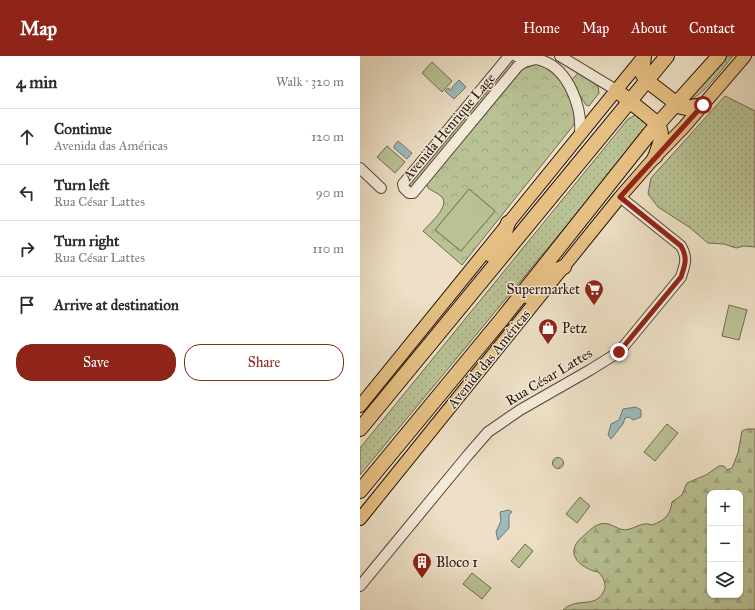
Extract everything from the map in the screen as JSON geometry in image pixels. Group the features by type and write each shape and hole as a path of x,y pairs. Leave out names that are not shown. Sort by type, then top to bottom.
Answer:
{"highway":[{"path":"644,56 642,73 646,80 676,104 686,108 703,105"},
{"path":"360,430 667,56"},
{"name":"Avenida das Américas","path":"360,491 502,319 658,124 719,56"},
{"path":"616,90 658,124 662,134 655,156"},
{"path":"469,296 488,259 503,238 508,223"},
{"path":"502,319 542,284 555,270 564,266"},
{"path":"360,417 384,392 404,375"},
{"path":"360,504 376,471"}],"main road":[{"path":"360,406 580,132 644,56"},
{"name":"Avenida das Américas","path":"360,519 620,197 745,56"}],"street":[{"name":"Avenida Henrique Lage","path":"509,56 403,184 406,191 413,193 518,66 524,62 536,59"},
{"path":"516,56 547,62 567,81 578,108 581,120 580,132"},
{"path":"560,56 616,90"},
{"path":"567,81 578,68"},
{"path":"360,168 381,188"},
{"name":"Rua César Lattes","path":"360,586 488,432 520,410 619,352 681,277 686,262 685,253 681,246 620,197"}],"green space":[{"path":"726,56 733,56 699,95 686,101"},
{"path":"510,60 514,64 410,189 407,184"},
{"path":"432,62 452,81 442,92 422,73"},
{"path":"537,64 543,66 554,74 564,85 573,102 577,121 462,265 423,231 438,215 444,201 442,197 428,188 427,184 523,69"},
{"path":"578,73 598,86 599,93 589,106 586,105 571,81"},
{"path":"725,96 755,111 755,247 744,246 736,248 724,244 708,243 689,227 658,207 648,194 651,178"},
{"path":"635,115 649,126 360,475 360,448 628,119"},
{"path":"387,146 405,162 395,173 377,157"},
{"path":"469,189 495,211 461,251 435,230"},
{"path":"729,305 747,310 739,340 722,336"},
{"path":"667,424 678,433 655,461 644,452"},
{"path":"747,429 755,429 755,610 563,610 574,604 591,602 595,600 600,597 605,589 603,578 600,574 580,563 574,552 576,543 592,528 600,524 608,524 624,530 644,524 652,525 664,519 670,511 672,502 682,495 687,483 706,475 719,466 724,466 727,470 732,468 738,453 742,431"},
{"path":"558,457 562,459 564,463 562,467 558,469 554,467 552,463 554,459"},
{"path":"580,497 590,506 577,523 566,514"},
{"path":"525,544 533,551 519,568 511,561"},
{"path":"472,573 491,588 482,599 463,584"}],"water":[{"path":"459,80 466,87 454,99 445,91 448,88 450,90"},
{"path":"398,141 412,153 407,159 394,148"},
{"path":"636,407 641,410 641,417 633,420 629,417 625,418 623,424 611,439 608,435 611,424 619,420 623,409"},
{"path":"509,510 512,512 509,515 509,528 498,540 496,532 501,521 500,512"}],"place":[{"name":"Supermarket","path":"594,306"},
{"name":"Petz","path":"548,345"},
{"name":"Bloco 1","path":"422,579"}],"route":[{"path":"619,352 681,277 686,262 685,253 681,246 620,197 655,156 684,127 703,105"}]}
